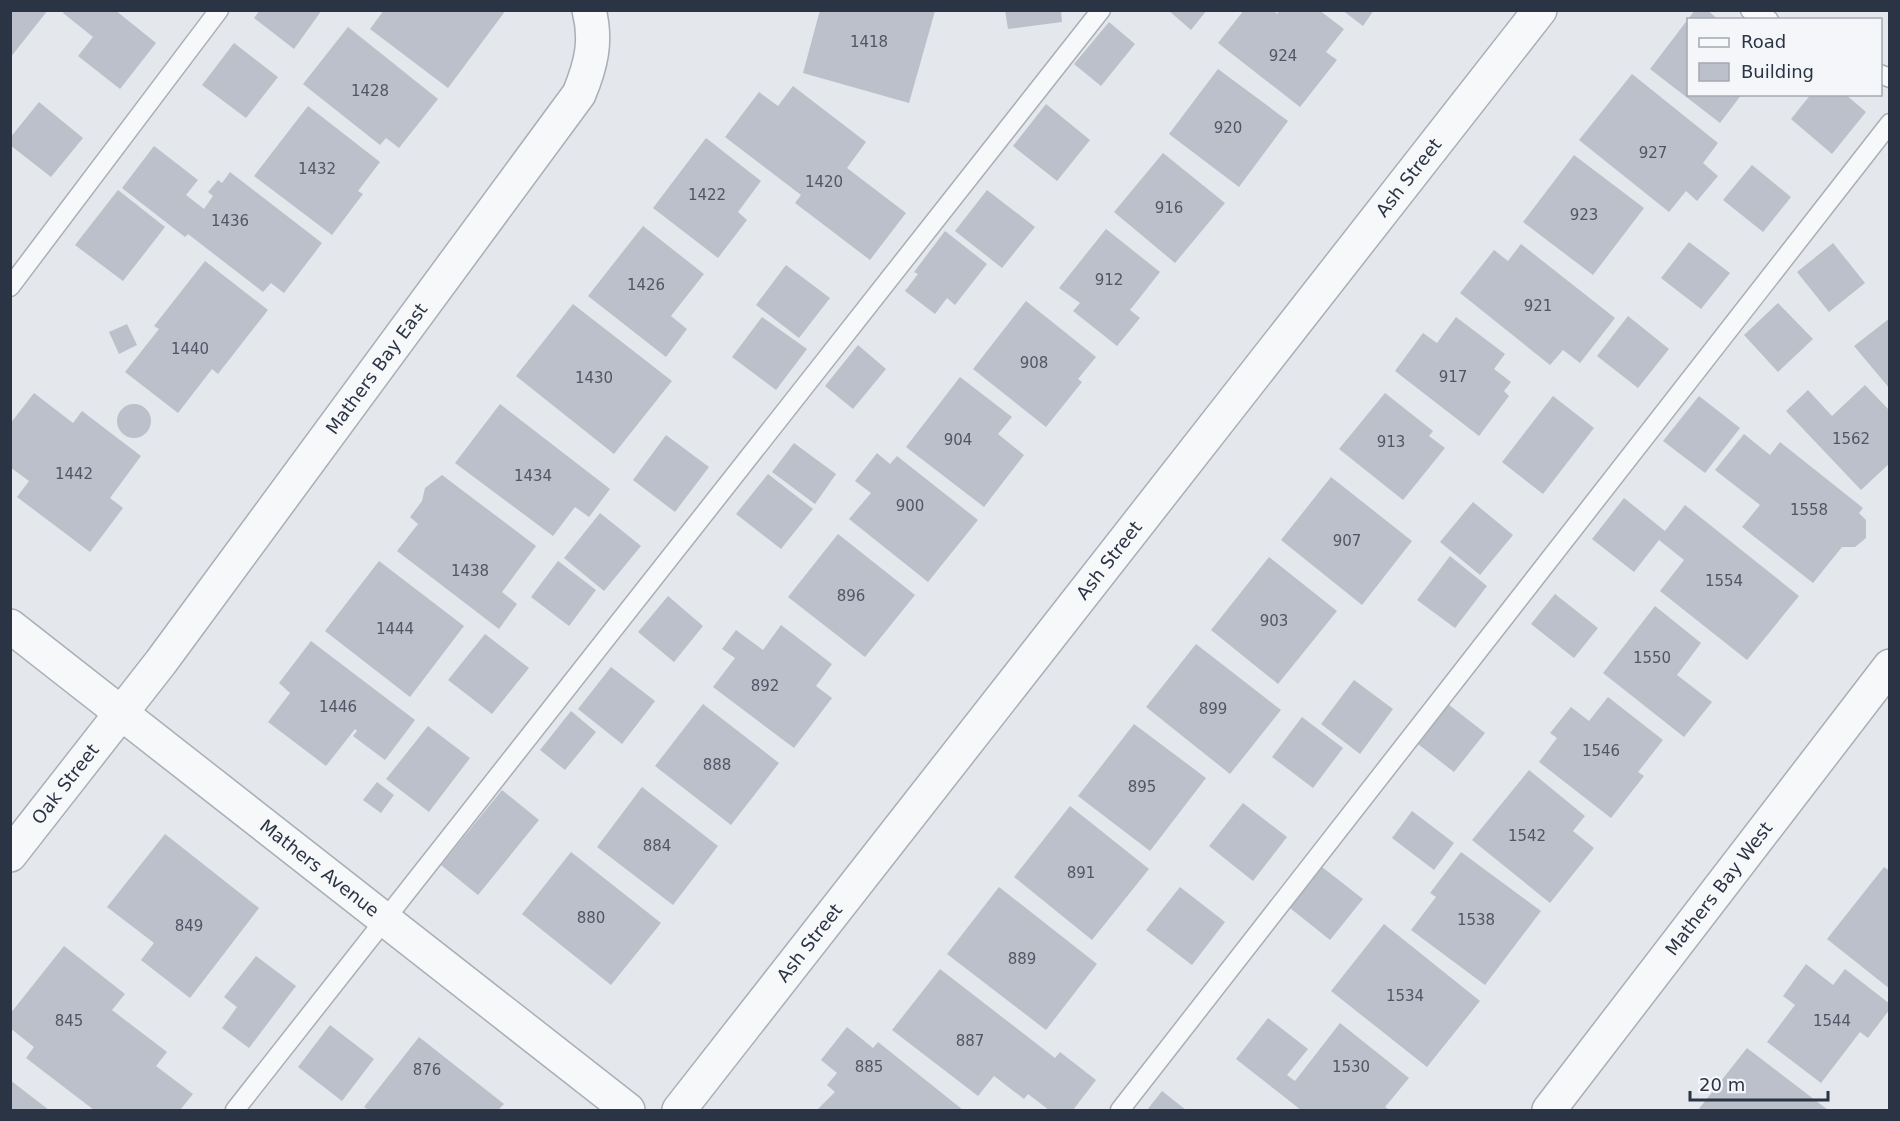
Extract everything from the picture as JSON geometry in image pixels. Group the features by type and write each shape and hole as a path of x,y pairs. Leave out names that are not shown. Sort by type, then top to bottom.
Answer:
{"street":[{"name":"Mathers Bay East","path":"122,713 579,94 591,64 594,28 590,10"},
{"name":"Ash Street","path":"679,1110 1540,10"},
{"name":"Mathers Avenue","path":"10,626 628,1110"},
{"name":"Mathers Bay West","path":"1549,1110 1890,666"},
{"name":"Oak Street","path":"10,855 122,713"}],"lane":[{"path":"10,286 219,10"},
{"path":"235,1110 1101,10"},
{"path":"1750,10 1765,18"},
{"path":"1119,1110 1890,123"}],"building":[{"path":"10,10 48,10 10,58"},
{"path":"65,10 115,10 156,43 120,89 78,56 93,37 63,13"},
{"path":"260,10 322,10 294,49 254,18"},
{"path":"384,10 506,10 448,88 370,29"},
{"path":"820,10 935,11 909,103 803,73"},
{"path":"1005,10 1061,10 1062,22 1008,29"},
{"path":"1168,10 1207,10 1191,30"},
{"path":"1244,10 1273,10 1277,14 1279,10 1319,10 1344,29 1326,52 1337,60 1300,107 1218,43"},
{"path":"1342,10 1374,10 1363,26"},
{"path":"1695,10 1707,10 1717,18 1689,18"},
{"path":"1687,20 1687,96 1740,96 1720,123 1650,69"},
{"path":"1109,22 1135,44 1101,86 1074,64"},
{"path":"348,27 438,99 399,148 386,138 380,145 303,84"},
{"path":"234,43 278,77 246,118 202,85"},
{"path":"1218,69 1288,121 1239,187 1169,134"},
{"path":"1632,74 1718,143 1703,163 1718,176 1697,201 1686,191 1669,212 1579,140"},
{"path":"793,86 866,142 847,168 906,213 870,260 795,203 801,195 725,137 759,92 778,106"},
{"path":"1809,96 1847,96 1866,112 1832,154 1791,119"},
{"path":"39,102 83,138 51,177 10,145 10,138"},
{"path":"1046,104 1090,140 1057,181 1013,146"},
{"path":"308,106 380,162 358,191 363,194 332,235 254,176"},
{"path":"706,138 761,181 738,212 747,220 718,258 653,208"},
{"path":"154,146 198,180 186,195 204,209 213,196 208,192 218,180 222,183 230,172 322,243 284,293 271,283 263,292 188,234 185,237 122,188"},
{"path":"1163,153 1225,203 1175,263 1114,212"},
{"path":"1574,155 1644,208 1593,275 1523,222"},
{"path":"1752,165 1791,197 1763,232 1723,200"},
{"path":"118,190 165,227 123,281 75,245"},
{"path":"987,190 1035,227 1002,268 955,231"},
{"path":"643,226 704,274 671,316 687,329 666,357 588,296"},
{"path":"1106,229 1160,272 1130,310 1140,318 1117,346 1073,311 1080,303 1059,288"},
{"path":"945,231 987,264 955,305 947,298 935,314 905,291 918,274 914,272"},
{"path":"1689,242 1730,273 1701,309 1661,278"},
{"path":"1833,243 1865,283 1829,312 1797,272"},
{"path":"1521,244 1615,318 1580,363 1563,350 1550,365 1460,293 1494,250 1508,261"},
{"path":"205,261 268,310 218,374 212,369 178,413 125,372 159,329 154,326"},
{"path":"786,265 830,298 799,338 756,305"},
{"path":"1026,301 1096,357 1078,379 1082,382 1046,427 973,369"},
{"path":"1778,303 1813,339 1778,372 1744,335"},
{"path":"573,304 672,381 614,454 516,376"},
{"path":"1628,316 1669,349 1638,388 1597,356"},
{"path":"762,317 807,349 776,390 732,357"},
{"path":"1456,317 1505,354 1494,369 1511,382 1504,391 1509,396 1479,436 1395,371 1423,333 1437,343"},
{"path":"1890,318 1890,389 1854,346"},
{"path":"127,324 137,345 119,354 109,332"},
{"path":"858,345 886,369 853,409 825,386"},
{"path":"960,377 1012,417 998,434 1024,455 984,507 906,447"},
{"path":"1865,385 1890,411 1890,463 1861,490 1786,411 1808,390 1832,416"},
{"path":"34,393 73,423 82,411 141,456 110,498 123,508 90,552 17,497 29,481 10,467 10,424"},
{"path":"1385,393 1433,431 1429,436 1445,448 1403,500 1339,449"},
{"path":"1553,396 1594,428 1543,494 1502,462"},
{"path":"1699,396 1740,428 1705,473 1663,441"},
{"path":"134,404 146,409 151,421 146,433 134,438 122,433 117,421 122,409"},
{"path":"500,404 610,489 589,517 575,507 553,536 455,463"},
{"path":"1744,434 1770,455 1780,442 1863,508 1859,513 1866,520 1866,538 1855,547 1842,547 1813,583 1742,527 1760,505 1715,470"},
{"path":"666,435 709,467 675,512 633,480"},
{"path":"794,443 836,474 815,504 772,472"},
{"path":"877,453 890,464 897,456 978,520 928,582 849,519 871,493 855,481"},
{"path":"768,474 813,509 781,549 736,514"},
{"path":"442,475 536,546 502,592 517,604 499,629 397,551 418,524 410,517 422,501 425,488"},
{"path":"1331,477 1412,541 1362,605 1281,540"},
{"path":"1624,498 1665,531 1685,505 1799,596 1747,660 1660,591 1684,560 1659,540 1634,572 1592,539"},
{"path":"1473,502 1513,535 1480,575 1440,542"},
{"path":"600,513 641,546 604,591 564,558"},
{"path":"838,534 915,595 865,657 788,597"},
{"path":"1450,556 1487,586 1455,628 1417,600"},
{"path":"1269,557 1337,611 1278,684 1211,630"},
{"path":"379,561 464,626 410,697 325,631"},
{"path":"558,561 596,590 569,626 531,597"},
{"path":"1555,594 1598,628 1574,658 1531,624"},
{"path":"668,596 703,626 674,662 638,632"},
{"path":"1655,606 1701,643 1677,675 1712,702 1684,737 1603,673"},
{"path":"781,625 832,664 816,686 832,698 794,748 713,687 735,658 722,649 736,630 763,650"},
{"path":"485,634 529,668 492,714 448,680"},
{"path":"311,641 415,720 385,760 353,736 357,731 355,729 326,766 268,722 290,693 279,683"},
{"path":"1196,644 1281,710 1230,774 1146,707"},
{"path":"611,667 655,701 622,744 578,709"},
{"path":"1354,680 1393,709 1360,754 1321,724"},
{"path":"1608,697 1663,740 1638,772 1644,776 1611,818 1539,762 1557,738 1550,733 1571,707 1589,721"},
{"path":"703,704 779,763 731,825 655,766"},
{"path":"1448,704 1485,733 1454,772 1418,744"},
{"path":"571,711 596,732 565,770 540,750"},
{"path":"1302,717 1343,748 1313,788 1272,757"},
{"path":"1134,724 1206,778 1150,851 1078,796"},
{"path":"428,726 470,758 429,812 386,779"},
{"path":"1529,770 1585,816 1573,831 1594,848 1550,903 1472,840"},
{"path":"377,782 394,795 381,813 363,800"},
{"path":"642,787 718,846 673,905 597,847"},
{"path":"502,790 539,820 478,895 441,865"},
{"path":"1243,803 1287,837 1253,881 1209,846"},
{"path":"1070,806 1149,869 1092,940 1014,877"},
{"path":"1412,811 1454,843 1434,870 1392,838"},
{"path":"165,834 259,908 190,998 141,960 154,943 107,907"},
{"path":"571,852 661,923 611,985 522,914"},
{"path":"1461,852 1541,911 1485,985 1411,930 1436,897 1430,893"},
{"path":"1322,867 1363,899 1330,940 1290,908"},
{"path":"1884,867 1890,871 1890,989 1827,939"},
{"path":"999,887 1097,964 1046,1030 947,954"},
{"path":"1180,887 1225,922 1192,965 1146,930"},
{"path":"1384,924 1480,1001 1427,1067 1331,991"},
{"path":"64,946 125,994 112,1010 167,1052 156,1066 193,1094 180,1110 94,1110 26,1058 34,1047 10,1028 10,1014"},
{"path":"256,956 296,986 249,1048 222,1028 237,1007 224,997"},
{"path":"1806,964 1833,985 1845,969 1890,1004 1890,1009 1868,1038 1860,1032 1821,1083 1767,1042 1795,1005 1783,996"},
{"path":"940,969 1055,1058 1060,1052 1096,1080 1073,1110 1049,1110 1028,1094 1024,1099 994,1076 978,1096 892,1030"},
{"path":"1268,1018 1308,1049 1287,1075 1295,1081 1340,1023 1409,1078 1385,1107 1390,1110 1301,1110 1236,1059"},
{"path":"330,1025 374,1059 342,1101 298,1067"},
{"path":"847,1027 873,1048 878,1042 963,1110 817,1110 835,1092 827,1085 837,1073 821,1060"},
{"path":"419,1037 504,1104 498,1110 369,1110 364,1107"},
{"path":"1747,1048 1828,1110 1698,1110"},
{"path":"10,1080 49,1110 10,1110"},
{"path":"1162,1091 1186,1110 1147,1110"}]}
